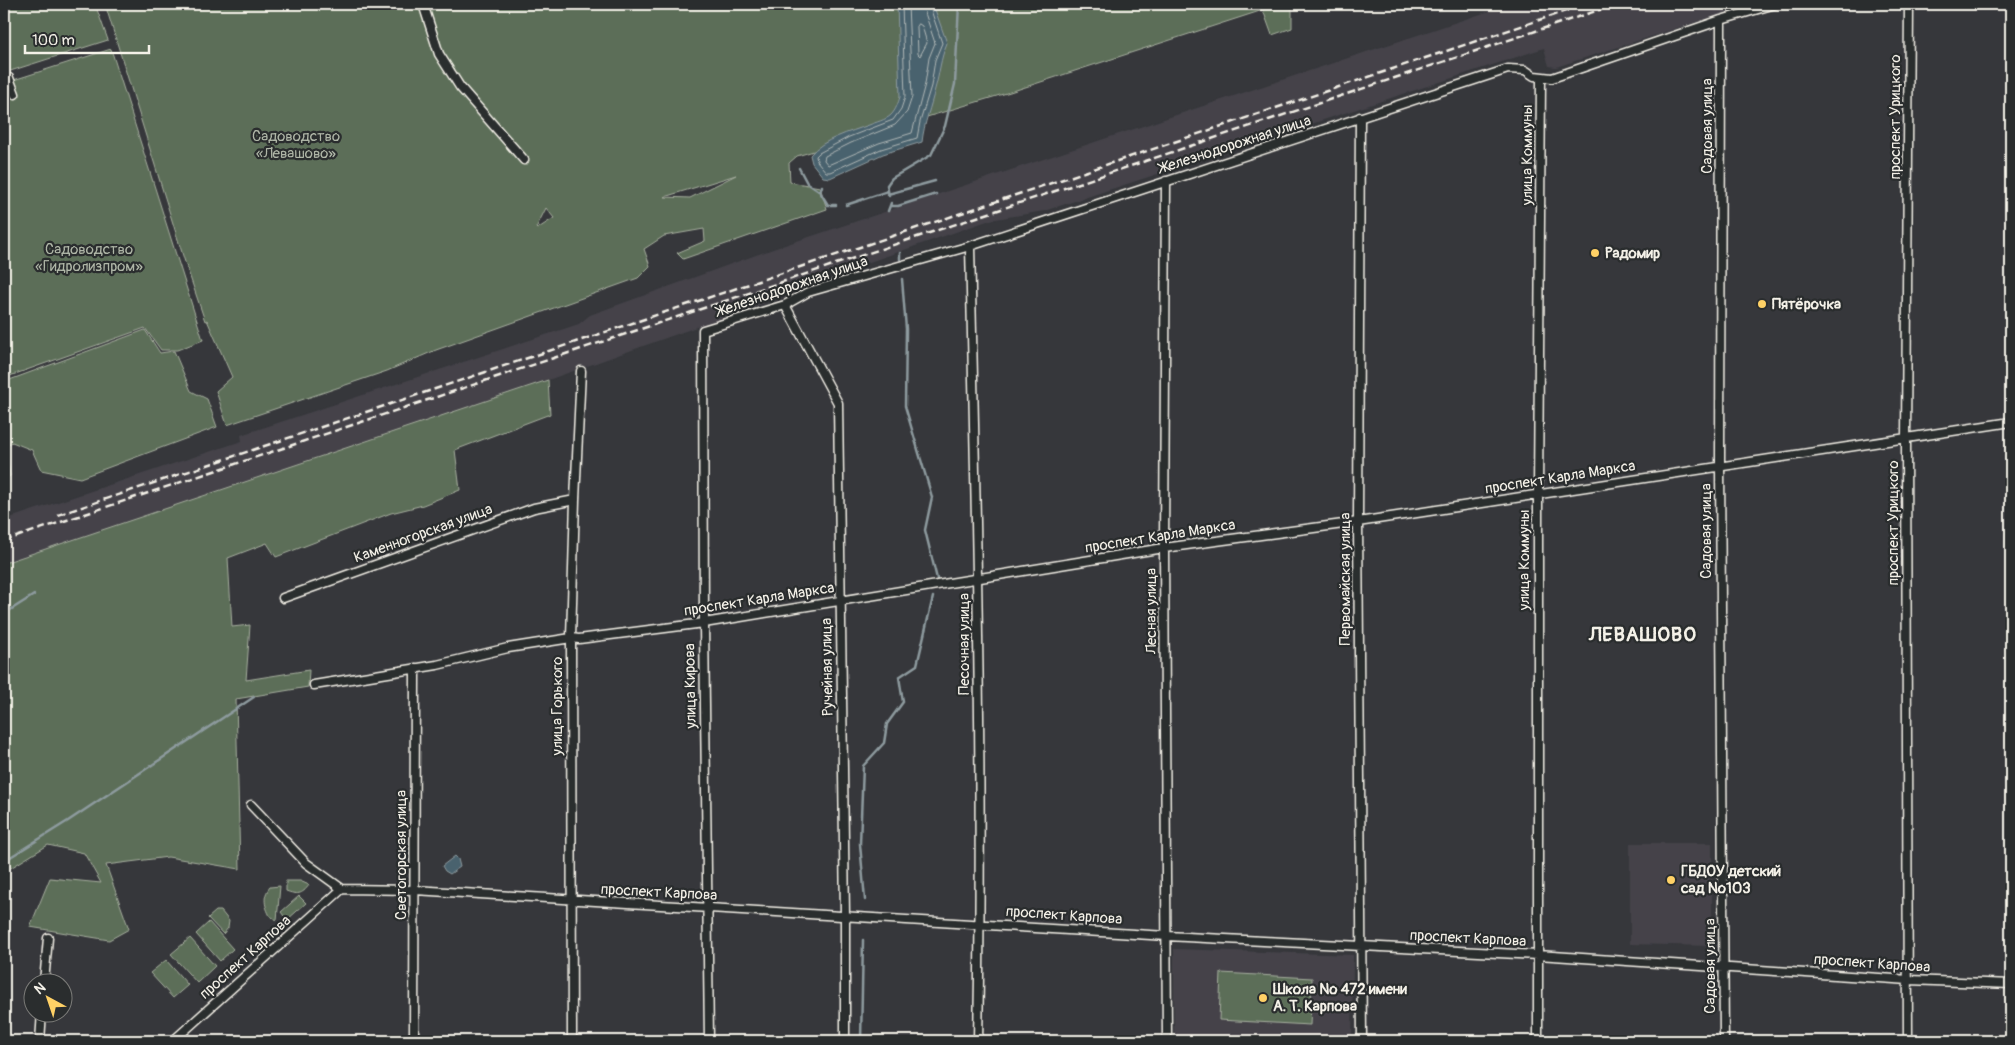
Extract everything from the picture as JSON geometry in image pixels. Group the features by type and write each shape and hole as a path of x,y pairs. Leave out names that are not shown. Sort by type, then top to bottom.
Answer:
{"street":[{"path":"423,4 439,54 460,87 524,160"},
{"path":"1541,78 1552,78 1721,20 1775,4"},
{"name":"проспект Урицкого","path":"1908,1041 1906,438 1909,4"},
{"name":"Садовая улица","path":"1721,20 1720,465 1724,1041"},
{"name":"Железнодорожная улица","path":"703,330 785,305 808,292 970,246 1508,69 1524,70 1541,78"},
{"path":"9,78 15,94"},
{"name":"улица Коммуны","path":"1538,1041 1538,494 1541,78"},
{"name":"Первомайская улица","path":"1360,117 1358,522 1362,1041"},
{"name":"Лесная улица","path":"1166,181 1164,548 1167,1041"},
{"name":"Песочная улица","path":"970,246 978,580 980,924 978,1041"},
{"name":"Ручейная улица","path":"785,305 838,403 845,1041"},
{"name":"улица Кирова","path":"703,330 706,908 709,1041"},
{"name":"улица Горького","path":"572,1041 571,638 581,371"},
{"name":"проспект Карла Маркса","path":"314,685 437,665 508,648 571,638 579,639 704,623 839,600 978,580 1164,548 1358,522 1720,465 2011,422"},
{"name":"Каменногорская улица","path":"283,598 534,508 575,500"},
{"name":"Светогорская улица","path":"414,1041 415,668"},
{"path":"251,806 306,863 342,889"},
{"name":"проспект Карпова","path":"172,1041 342,889 415,890 1167,936 1361,945 1909,980 2011,984"},
{"path":"45,972 48,938"},
{"path":"40,1041 41,1022"}],"shaded area":[{"path":"1511,4 1753,4 1556,67 1549,66 1544,48 1044,211 990,220 815,281 811,286 548,380 4,563 4,520 242,441 241,435 579,324 590,315 773,249"},
{"name":"ГБДОУ детский сад №103","path":"1630,843 1712,843 1712,946 1630,944"},
{"name":"Школа № 472 имени А. Т. Карпова","path":"1174,949 1353,955 1352,1041 1174,1041"}],"green space":[{"path":"4,4 95,4 108,40 4,73"},
{"name":"Садоводство «Левашово»","path":"105,4 1292,4 1292,28 1272,35 1263,10 1010,92 797,156 789,163 790,182 820,187 827,209 683,259 677,253 705,241 704,229 664,236 644,249 650,266 638,278 436,350 387,371 227,425 216,391 232,377 207,320 205,321","holes":["736,175 690,198 664,197","546,208 554,218 537,229 536,228"]},
{"name":"Садоводство «Гидролизпром»","path":"111,49 203,340 177,350 161,350 145,328 4,378 4,83"},
{"path":"145,330 160,353 174,351 191,391 207,399 217,427 80,478 41,470 32,450 12,442 6,446 10,476 4,481 4,382"},
{"path":"548,380 550,414 455,450 460,490 423,505 391,513 276,557 267,543 228,558 232,627 250,625 246,680 309,670 308,687 236,699 240,869 168,857 106,865 129,929 109,940 30,927 50,878 101,883 84,853 48,845 4,872 4,563"},
{"path":"286,881 300,881 309,885 302,892 293,893 286,891"},
{"path":"280,886 277,920 270,916 265,898 270,887"},
{"path":"299,896 306,903 287,920 281,912"},
{"path":"216,911 221,911 229,921 228,928 223,934 208,918"},
{"path":"209,922 233,949 220,961 196,934"},
{"path":"190,938 215,966 197,983 171,954"},
{"path":"166,960 188,985 173,998 150,973"},
{"path":"1221,973 1312,978 1310,1025 1219,1020"}],"water":[{"path":"897,4 933,4 947,43 922,142 883,154 830,178 823,177 812,163 810,155 815,149 837,137 889,117 897,106 900,97"},
{"path":"455,856 460,867 450,874 442,866"}],"waterway":[{"path":"889,196 887,185 892,178 931,155 945,126 955,84 959,4"},
{"path":"799,168 807,183 820,192"},
{"path":"888,194 935,181"},
{"path":"822,186 820,192 828,205 836,205"},
{"path":"846,205 888,191"},
{"path":"891,206 898,206 936,194"},
{"path":"888,211 891,203"},
{"path":"900,253 900,259"},
{"path":"902,279 906,329 905,406 932,497 925,530 937,579"},
{"path":"4,614 34,595"},
{"path":"865,900 860,844 863,766 884,743 887,724 903,702 899,677 917,665 933,597"},
{"path":"4,861 68,821 254,697"},
{"path":"861,1041 863,940"}],"railway":[{"path":"58,515 1587,4"},
{"path":"4,541 1617,4"}],"place":[{"name":"Радомир","path":"1595,253"},
{"name":"Пятёрочка","path":"1762,304"},
{"name":"ГБДОУ детский сад №103","path":"1671,880"},
{"name":"Школа № 472 имени А. Т. Карпова","path":"1263,998"}],"district":[{"name":"ЛЕВАШОВО","path":"1643,634"}]}
